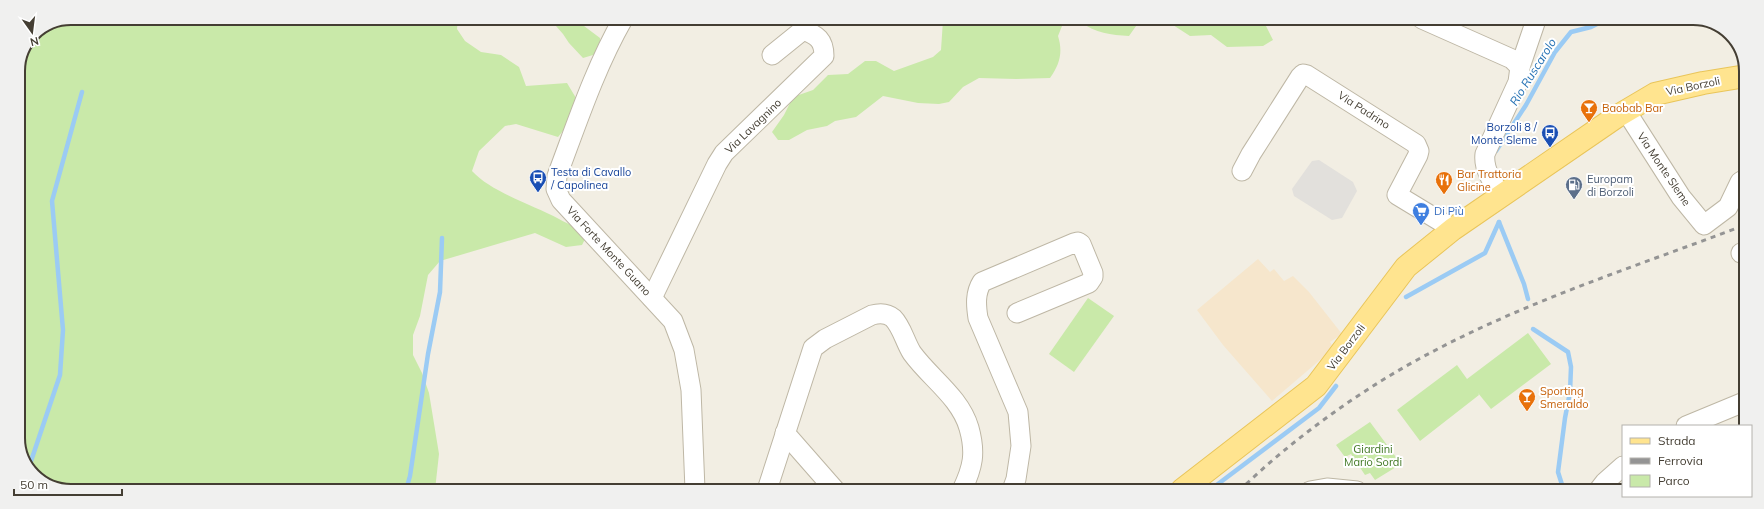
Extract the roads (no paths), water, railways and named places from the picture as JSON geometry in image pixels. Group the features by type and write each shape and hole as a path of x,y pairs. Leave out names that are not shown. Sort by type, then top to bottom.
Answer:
{"main road":[{"name":"Via Borzoli","path":"1190,484 1316,386 1342,354 1406,267 1453,229 1626,111 1655,94 1703,83 1739,77"}],"street":[{"name":"Via Forte Monte Guano","path":"619,25 608,44 557,176 556,189 561,200 673,321 684,350 691,390 694,484"},
{"path":"1436,25 1512,59 1520,67"},
{"path":"1502,195 1494,186 1485,166 1485,154 1518,82 1520,67 1534,25"},
{"name":"Via Lavagnino","path":"652,298 717,164 724,153 824,56 824,45 814,34 803,30 772,54"},
{"name":"Via Padrino","path":"1242,171 1300,77 1303,74 1307,75 1416,144 1419,151 1418,155 1397,195 1453,229"},
{"name":"Via Monte Sleme","path":"1626,111 1681,197 1704,225 1728,208 1739,184"},
{"path":"1014,484 1021,446 1018,412 978,318 976,305 978,291 982,282 1074,243 1078,242 1081,244 1093,274 1089,283 1017,313"},
{"path":"769,484 813,348 825,339 872,315 883,314 892,318 906,344 918,361 950,394 969,426 973,445 974,461 964,484"},
{"path":"1688,425 1739,404"},
{"path":"785,433 830,484"},
{"path":"1603,484 1622,467"}],"waterway":[{"name":"Rio Ruscarolo","path":"1496,151 1526,105 1555,52 1571,32 1595,25"},
{"path":"31,461 60,375 63,330 52,201 82,92"},
{"name":"Rio Ruscarolo","path":"1499,222 1524,284 1528,299"},
{"path":"1406,297 1485,253 1499,222"},
{"path":"408,484 428,354 440,292 442,238"},
{"name":"Rio Ruscarolo","path":"1533,329 1568,352 1571,367 1570,392 1558,472 1562,484"},
{"path":"1218,484 1319,408 1336,386"}],"railway":[{"path":"1246,484 1282,452 1356,397 1432,352 1508,315 1547,299 1739,227"}],"place":[{"name":"Baobab Bar","path":"1589,123"},
{"name":"Borzoli 8 / Monte Sleme","path":"1550,148"},
{"name":"Testa di Cavallo / Capolinea","path":"538,193"},
{"name":"Bar Trattoria Glicine","path":"1444,195"},
{"name":"Europam di Borzoli","path":"1574,200"},
{"name":"Di Più","path":"1421,226"},
{"name":"Sporting Smeraldo","path":"1527,412"}],"park label":[{"name":"Giardini Mario Sordi","path":"1373,455"}]}
